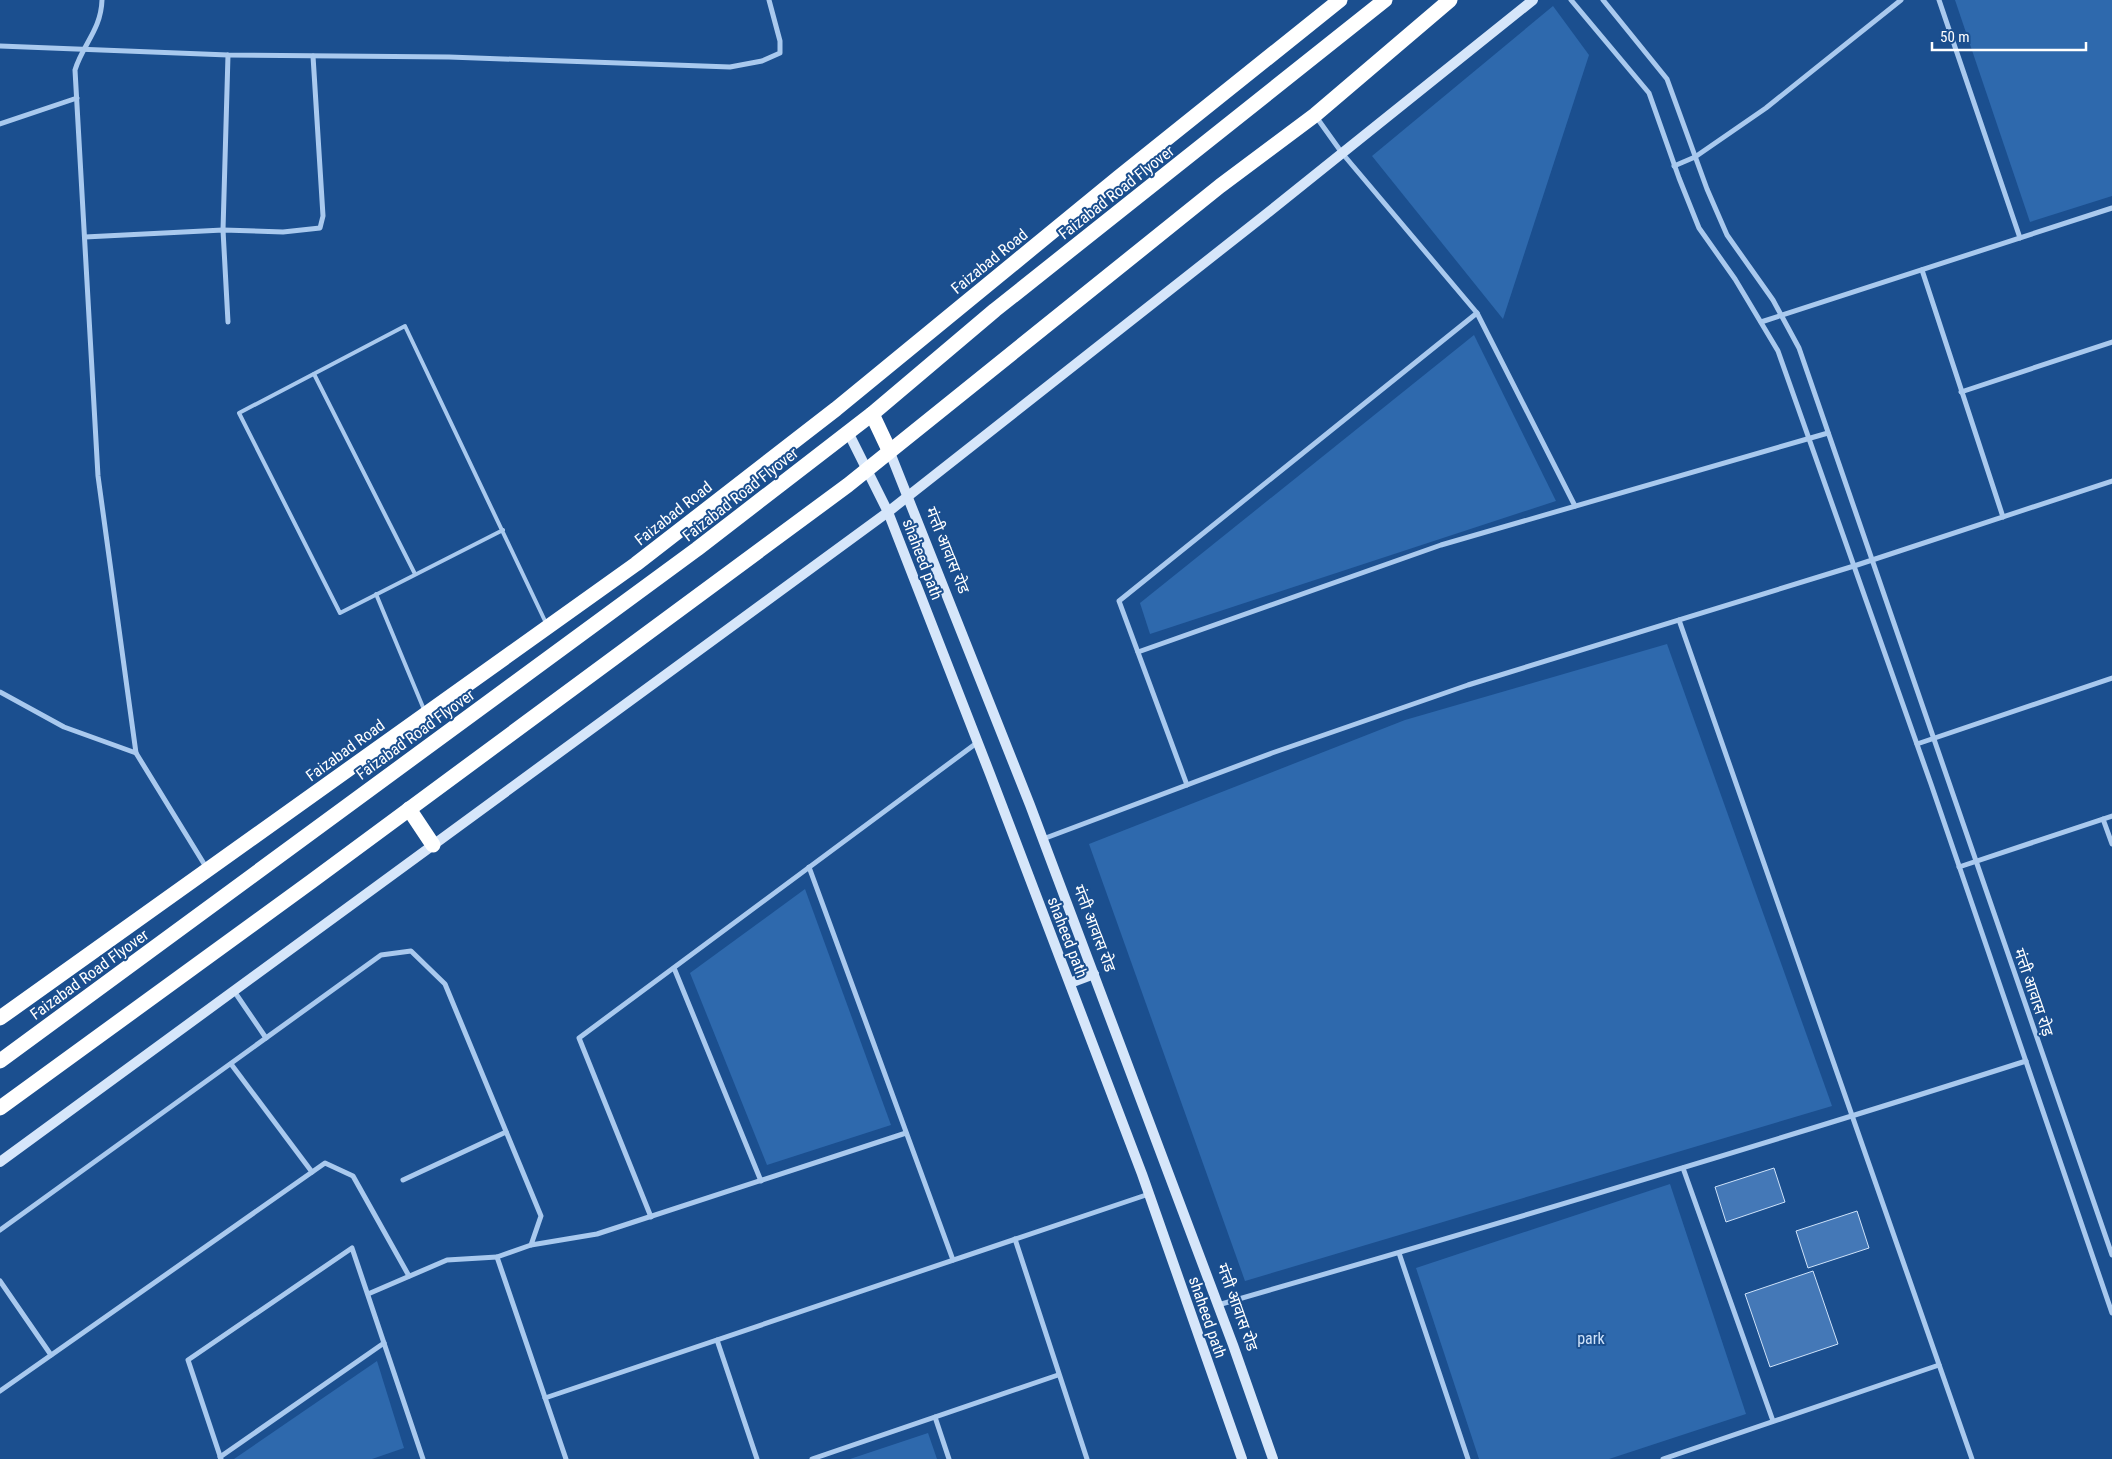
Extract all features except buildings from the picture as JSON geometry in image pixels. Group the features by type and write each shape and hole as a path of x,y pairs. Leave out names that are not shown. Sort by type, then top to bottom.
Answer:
{"highway":[{"name":"Faizabad Road","path":"0,1018 636,564 836,409 1111,183 1340,0"},
{"name":"Faizabad Road Flyover","path":"872,414 995,310 1386,0"},
{"path":"0,1108 840,491 1220,186 1315,115 1450,0"},
{"path":"848,432 872,414"},
{"name":"मंत्ती आवास रोड","path":"872,414 889,450"},
{"name":"Faizabad Road Flyover","path":"0,1061 689,555 848,432"},
{"path":"409,809 433,845"}],"street":[{"path":"102,0 101,12 86,48 79,56 75,70 98,476 136,753 208,870"},
{"path":"0,46 228,55 448,57 730,67 762,61 780,52 780,41 768,0"},
{"path":"0,1162 888,512 1533,0"},
{"path":"1571,0 1648,93 1699,228 1735,279 1778,351 1917,744 2112,1312"},
{"name":"मंत्ती आवास रोड़","path":"1604,0 1667,79 1695,157 1727,235 1773,300 1799,348 2112,1254"},
{"path":"1674,166 1695,157 1766,108 1901,0"},
{"path":"1939,0 2020,238"},
{"path":"228,55 223,230 228,322"},
{"path":"84,237 223,230 283,232 320,228 323,216 313,56"},
{"path":"0,124 77,98"},
{"path":"1315,115 1342,153 1477,313 1575,506"},
{"path":"1761,322 2112,208"},
{"path":"1922,270 2002,517"},
{"path":"1188,785 1120,601 1477,313"},
{"path":"1961,392 2112,342"},
{"name":"shaheed path","path":"848,432 888,512 978,742 1149,1194 1242,1459"},
{"path":"1138,652 1441,545 1828,432"},
{"name":"मंत्ती आवास रोड","path":"889,450 1043,839 1218,1305 1273,1459"},
{"path":"1043,839 1272,753 1468,685 1854,566 2112,481"},
{"path":"1679,620 1972,1459"},
{"path":"1917,744 2112,678"},
{"path":"0,692 64,727 136,753"},
{"path":"651,1217 579,1038 978,742"},
{"path":"1959,867 2112,816"},
{"path":"2103,819 2112,844"},
{"path":"809,867 953,1260"},
{"path":"0,1230 382,955 411,951 445,984 506,1132 540,1216 531,1245"},
{"path":"674,968 762,1180"},
{"path":"1070,983 1094,974"},
{"path":"234,991 266,1038"},
{"path":"1218,1305 1684,1168 2026,1061"},
{"path":"231,1064 312,1172"},
{"path":"404,1180 506,1132"},
{"path":"368,1294 447,1260 497,1257 531,1245 597,1234 906,1133"},
{"path":"0,1391 325,1163 353,1176 409,1276"},
{"path":"1684,1168 1773,1421"},
{"path":"545,1398 1149,1194"},
{"path":"1015,1239 1087,1459"},
{"path":"384,1343 220,1458 188,1360 352,1248 368,1294 384,1343 421,1459"},
{"path":"1399,1253 1468,1459"},
{"path":"497,1257 566,1459"},
{"path":"0,1281 51,1355"},
{"path":"717,1340 757,1459"},
{"path":"1663,1459 1939,1365"},
{"path":"812,1459 1058,1375"},
{"path":"935,1417 949,1459"}],"lane":[{"path":"503,530 340,613 239,413 405,326 503,530 548,627"},
{"path":"314,374 415,574"},
{"path":"376,594 426,714"}],"green space":[{"path":"1955,0 2112,0 2112,196 2030,222"},
{"path":"1553,6 1589,55 1503,319 1372,156"},
{"path":"1474,335 1556,501 1150,634 1140,603"},
{"path":"1667,644 1832,1106 1245,1281 1089,844 1405,720"},
{"path":"805,889 891,1125 767,1165 690,973"},
{"name":"park","path":"1670,1184 1746,1414 1609,1459 1479,1459 1416,1268"},
{"path":"377,1361 404,1448 372,1459 234,1459"},
{"path":"928,1433 937,1459 850,1459"}]}
